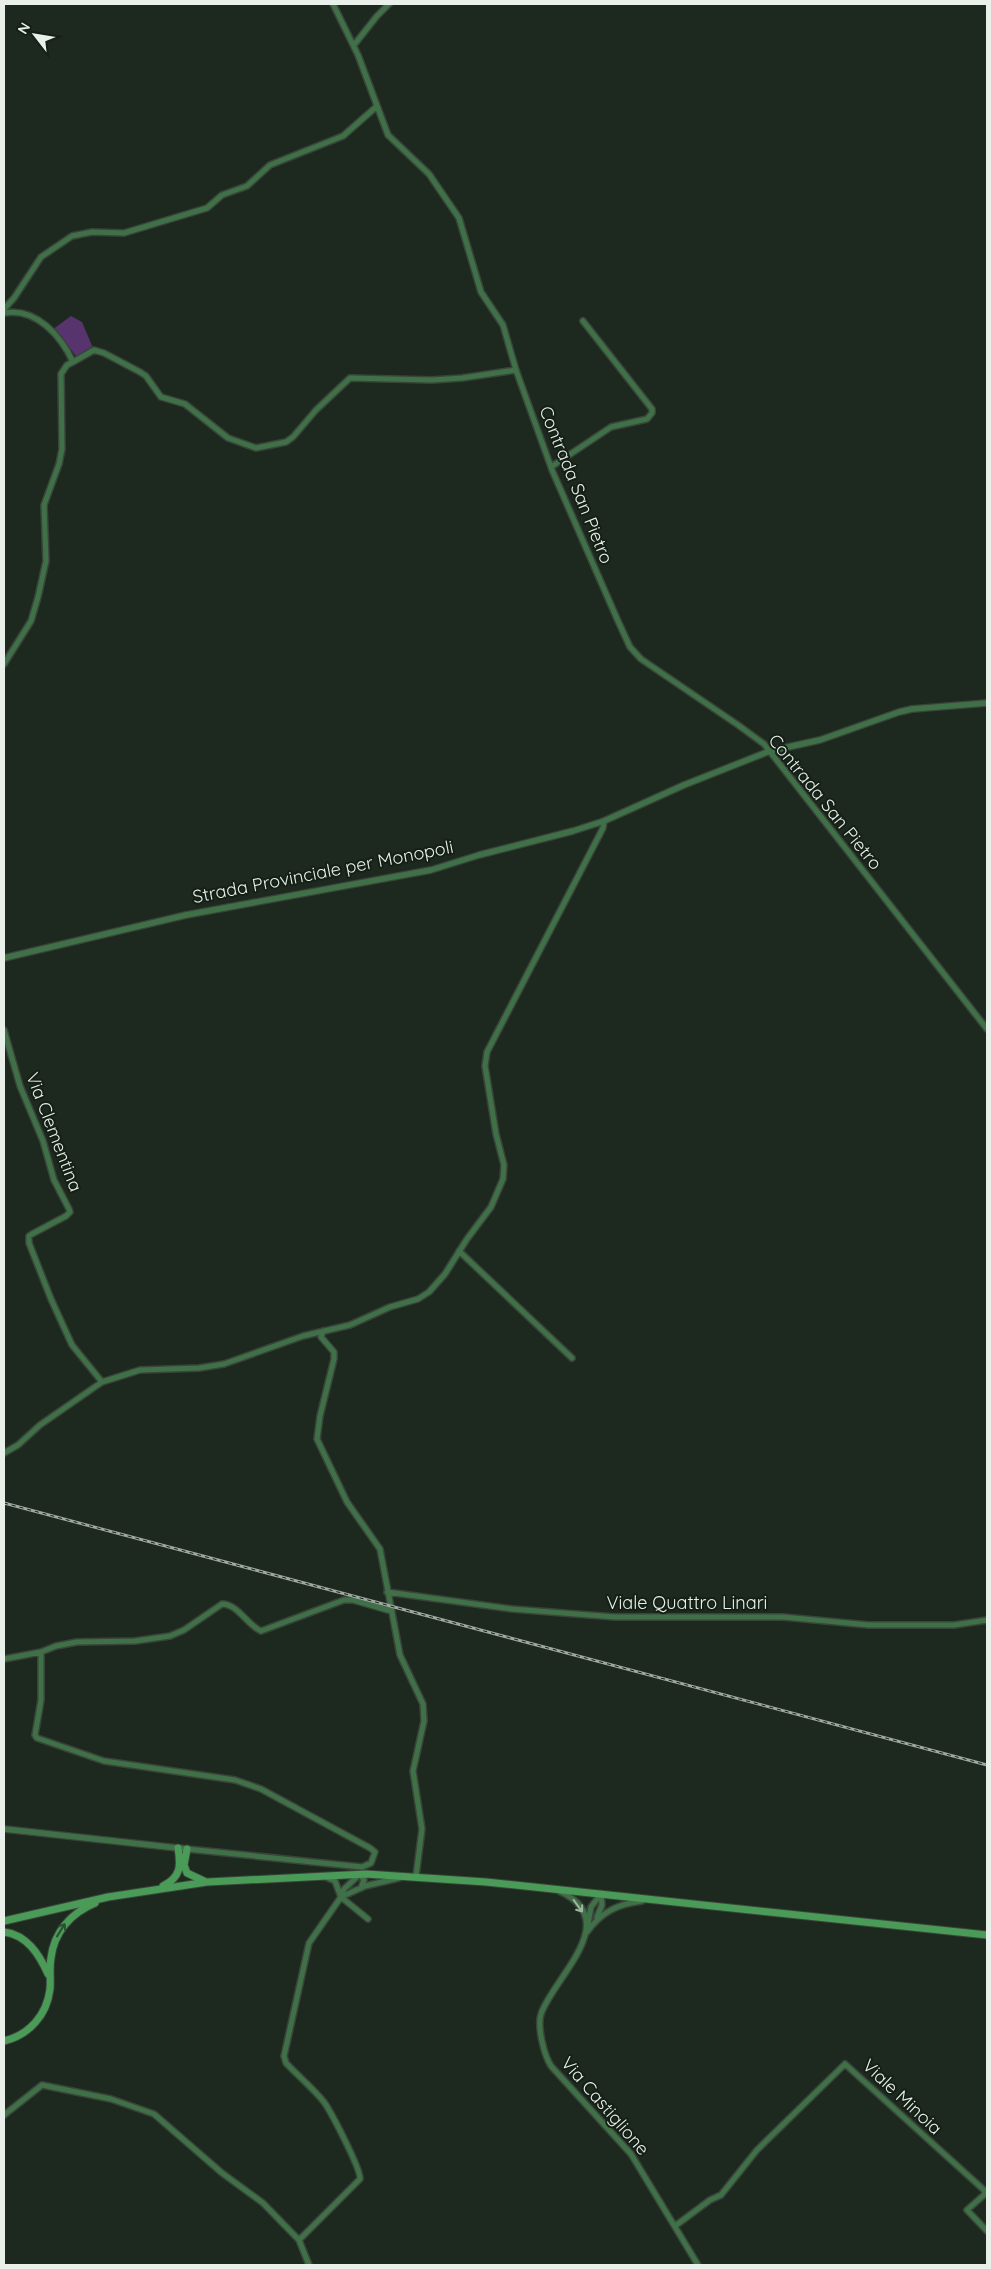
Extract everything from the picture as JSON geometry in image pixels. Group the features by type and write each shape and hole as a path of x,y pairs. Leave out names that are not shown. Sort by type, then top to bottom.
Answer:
{"main road":[{"path":"157,1889 178,1876 180,1868 178,1848"},
{"path":"187,1849 184,1865 187,1873 207,1882"},
{"path":"4,1922 108,1897 207,1882 360,1874 416,1876 555,1889 987,1935"},
{"path":"4,2041 24,2033 42,2015 50,1991 53,1946 65,1923 82,1910 108,1897"},
{"path":"4,1932 32,1945 50,1976"}],"street":[{"name":"Contrada San Pietro","path":"333,4 354,45 376,107 391,139 429,174 456,211 464,230 482,292 503,324 516,370 551,467 630,647 641,659 738,725 770,751 771,756 987,1029"},
{"path":"354,45 389,4"},
{"path":"4,309 14,298 41,257 72,236 92,232 124,233 207,208 222,195 247,186 270,165 343,136 376,107"},
{"path":"4,313 21,312 41,322 62,341 72,362"},
{"path":"551,467 611,427 648,419 652,413 652,409 583,321"},
{"path":"4,664 31,621 38,597 46,561 44,505 59,464 62,449 61,374 67,365 72,362 94,350 104,353 146,376 161,397 184,404 228,438 256,448 286,442 350,378 432,380 462,378 516,370"},
{"name":"Strada Provinciale per Monopoli","path":"4,958 186,916 431,870 604,821 684,785 770,751 820,740 912,709 987,704"},
{"path":"4,1453 18,1445 40,1425 102,1382 140,1370 217,1366 323,1331 350,1325 390,1307 425,1295 445,1274 459,1251 494,1203 504,1172 488,1092 485,1066 487,1052 603,828 604,821"},
{"name":"Via Clementina","path":"4,1030 20,1086 43,1141 54,1180 70,1212 29,1236 29,1243 63,1326 76,1351 102,1382"},
{"path":"459,1251 572,1358"},
{"path":"323,1331 322,1337 334,1352 334,1359 320,1416 317,1439 347,1502 380,1549 400,1655 420,1696 424,1710 424,1721 413,1771 422,1829 416,1876"},
{"name":"Viale Quattro Linari","path":"387,1592 512,1609 615,1617 783,1617 869,1625 954,1624 987,1620"},
{"path":"4,1659 41,1652 56,1646 77,1642 135,1641 170,1636 184,1630 222,1604 231,1606 255,1628 261,1631 344,1600 353,1600 391,1611"},
{"path":"4,1830 362,1867 370,1863 375,1852 271,1794 234,1780 104,1761 37,1738 35,1734 41,1700 41,1652"},
{"path":"299,2240 360,2179 356,2164 329,2110 286,2062 284,2056 311,1937 341,1897 344,1890 360,1874 364,1880 361,1888"},
{"path":"322,1876 335,1881 341,1897 368,1919"},
{"path":"341,1897 361,1888 405,1876"},
{"path":"555,1889 577,1903 582,1910 587,1930"},
{"name":"Via Castiglione","path":"596,1920 602,1905 601,1894"},
{"name":"Via Castiglione","path":"601,1894 591,1907 587,1930 581,1948 541,2015 545,2056 631,2154 698,2265"},
{"name":"Via Castiglione","path":"587,1930 603,1914 621,1905 649,1900"},
{"name":"Viale Minoia","path":"675,2226 721,2195 757,2150 845,2064 984,2190 985,2194 967,2210 987,2232"},
{"path":"4,2115 42,2085 97,2095 150,2112 222,2173 253,2195 299,2240 309,2265"}],"shaded area":[{"path":"71,316 82,322 93,348 80,357 76,356 59,334 52,330"}],"railway":[{"path":"4,1503 987,1765"}]}
